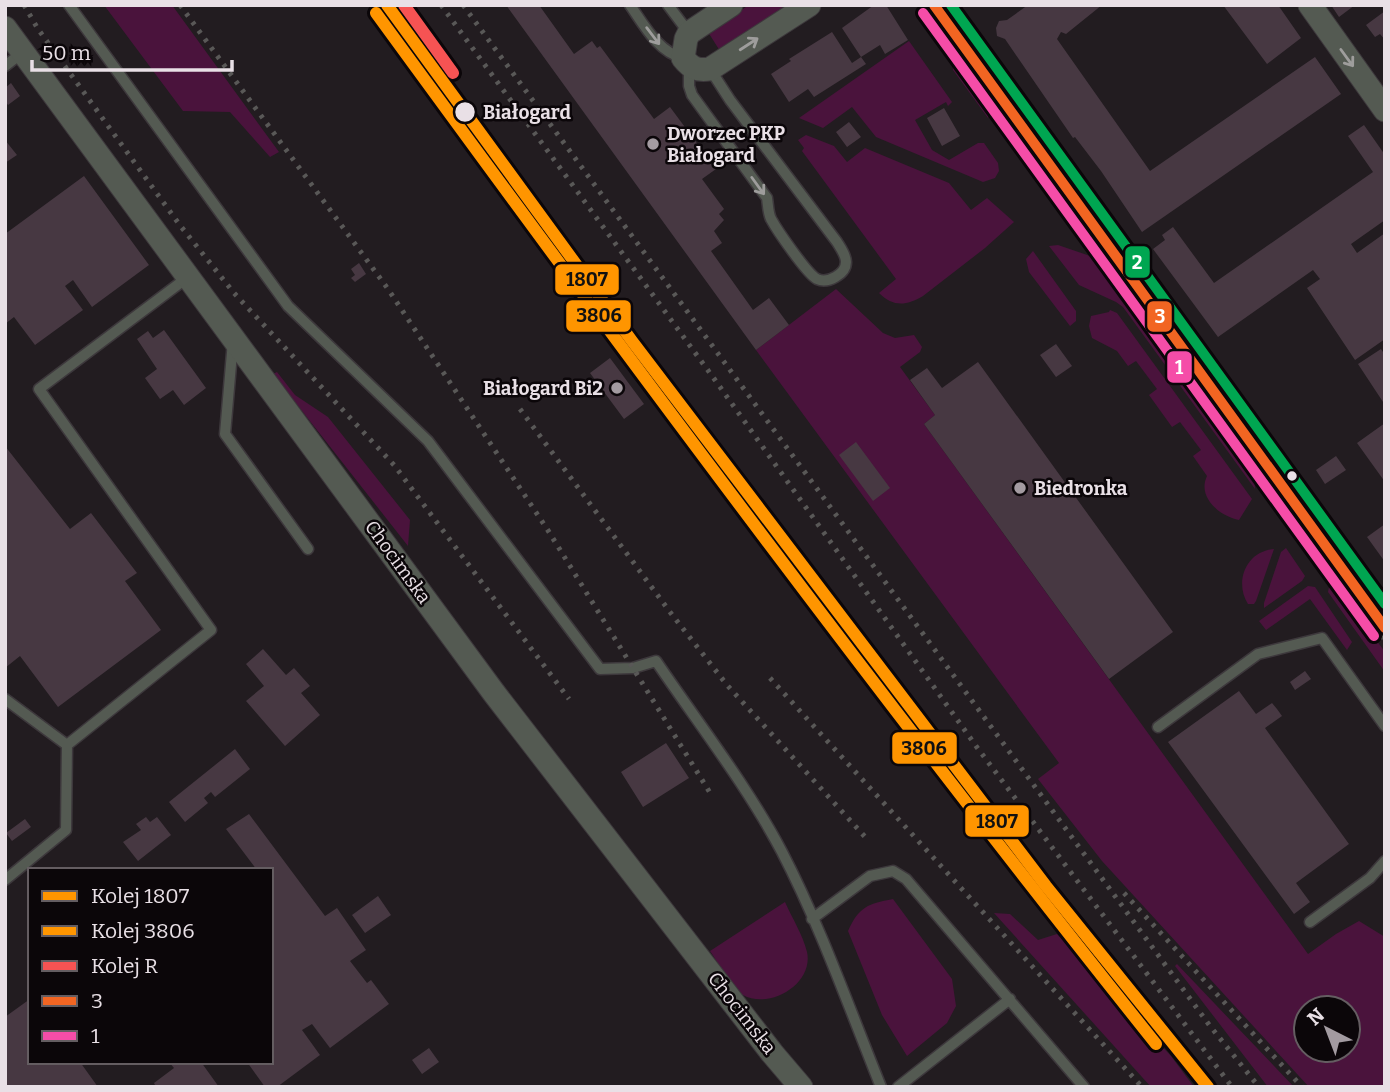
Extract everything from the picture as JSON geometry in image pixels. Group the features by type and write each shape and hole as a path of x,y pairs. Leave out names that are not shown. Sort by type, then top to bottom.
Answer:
{"street":[{"path":"732,5 689,33 694,64 809,5"},
{"path":"934,5 1385,628"},
{"path":"1310,5 1385,110"},
{"name":"Chocimska","path":"5,28 14,59 188,277 494,693 801,1087"}],"lane":[{"path":"69,5 288,306 428,441 600,669 633,668 656,661 759,813 781,851 881,1087"},
{"path":"629,5 661,47 668,53 694,64 730,100 837,242 846,261 838,275 828,280 817,279 805,267 769,216 766,198 692,95 689,86 694,64"},
{"path":"668,5 689,33"},
{"path":"67,746 211,630 39,389 188,277"},
{"path":"233,338 225,434 308,549"},
{"path":"1157,727 1258,654 1322,638 1385,726"},
{"path":"5,699 67,746"},
{"path":"5,880 66,830 67,746"},
{"path":"1310,922 1370,878 1385,861"},
{"path":"812,919 870,876 892,871 906,879 1084,1087"},
{"path":"898,1087 1010,999"}],"shaded area":[{"path":"104,5 172,5 279,152 270,157 230,112 183,111"},
{"path":"749,5 781,5 783,10 720,51 708,32"},
{"path":"909,41 952,102 948,106 946,102 915,120 932,150 949,160 978,143 984,143 998,163 999,171 995,178 983,182 876,137 852,107 823,128 799,118"},
{"path":"953,55 992,107 988,118 953,70"},
{"path":"806,135 834,146 847,162 865,148 949,183 971,210 987,198 1014,222 923,296 900,304 889,301 879,293 896,279 802,151 804,148 798,140"},
{"path":"1058,245 1093,257 1108,270 1252,468 1255,489 1123,307 1079,285 1049,246"},
{"path":"1033,251 1076,311 1076,321 1070,326 1029,272 1026,259"},
{"path":"836,289 883,333 895,338 914,335 922,347 920,352 900,367 935,415 924,424 1308,954 1359,921 1385,937 1385,1087 1309,1087 1102,861 1038,779 1059,763 756,350"},
{"path":"1110,310 1117,313 1252,499 1239,520 1217,510 1207,498 1207,476 1193,456 1201,450 1180,422 1172,427 1149,395 1157,389 1136,361 1128,366 1117,351 1092,338 1089,326 1091,316"},
{"path":"277,372 295,395 328,417 410,520 408,546 273,374"},
{"path":"1286,548 1305,576 1264,608 1281,552"},
{"path":"1274,549 1256,601 1254,604 1248,604 1242,586 1245,569 1256,555"},
{"path":"1334,583 1385,652 1385,672 1328,592"},
{"path":"1308,586 1315,587 1352,642 1347,650 1310,599 1266,630 1259,621"},
{"path":"893,899 952,979 956,1006 947,1023 907,1056 882,1015 848,931 865,908"},
{"path":"785,902 807,952 804,974 797,984 777,996 754,999 743,995 710,951"},
{"path":"994,913 1010,914 1038,940 1057,934 1171,1056 1194,1087 1151,1087"},
{"path":"1177,964 1294,1087 1268,1087 1175,966"}],"building":[{"path":"506,5 539,5 574,54 592,41 597,48 600,46 654,119 670,107 716,169 702,179 724,209 719,214 724,220 714,231 722,243 711,251 753,310 769,298 789,325 756,350"},
{"path":"874,5 886,5 908,40 885,54 880,45 861,57 842,28"},
{"path":"1028,5 1102,5 1066,34 1061,32 1057,39 1150,171 1315,57 1341,94 1142,232 1005,39 997,36 999,21 1007,20"},
{"path":"1223,5 1278,5 1301,38 1267,64"},
{"path":"1331,5 1355,5 1339,17"},
{"path":"1385,11 1385,40 1380,34 1375,37 1366,25"},
{"path":"832,32 852,63 861,57 866,64 814,97 808,89 789,102 771,74 791,61 789,59"},
{"path":"11,83 20,96 8,105 5,101 5,88"},
{"path":"944,108 960,136 942,146 927,118"},
{"path":"849,122 861,137 847,147 836,132"},
{"path":"1364,125 1385,155 1385,220 1351,244 1357,253 1385,233 1385,339 1355,360 1307,288 1320,279 1313,270 1218,337 1153,249 1165,240 1162,235 1173,227 1214,283 1373,172 1348,136"},
{"path":"5,140 17,155 5,163"},
{"path":"84,176 149,265 92,307 73,280 65,286 83,310 35,345 14,317 5,324 5,234"},
{"path":"359,263 366,274 355,282 351,278 355,275 351,269"},
{"path":"164,330 206,388 184,405 173,390 160,399 145,378 157,369 137,339 148,331 153,338"},
{"path":"1056,344 1072,366 1056,377 1040,355"},
{"path":"1381,349 1385,355 1385,405 1358,364"},
{"name":"Białogard Bi2","path":"610,358 644,404 624,419 590,373"},
{"name":"Biedronka","path":"978,362 1173,632 1109,679 924,424 935,415 910,380 927,368 942,388"},
{"path":"1385,423 1385,482 1357,443"},
{"path":"856,442 890,488 873,501 839,455"},
{"path":"5,446 70,529 91,513 137,573 125,581 161,630 58,707 20,656 5,668"},
{"path":"1336,456 1346,470 1325,484 1316,470"},
{"path":"1385,524 1385,562 1367,537"},
{"path":"263,649 286,675 294,668 310,686 301,693 320,715 285,746 246,701 264,686 246,664"},
{"path":"1305,671 1311,679 1295,690 1290,682"},
{"path":"1239,691 1256,714 1272,703 1277,709 1282,716 1265,728 1349,844 1296,883 1310,902 1294,914 1168,742"},
{"path":"666,743 689,778 643,807 621,772"},
{"path":"235,749 250,769 215,797 211,792 204,798 208,803 185,822 169,802"},
{"path":"249,814 325,916 337,908 366,950 350,961 367,983 371,980 389,1004 330,1048 312,1024 302,1030 320,1055 277,1087 265,1087 248,1064 273,1064 273,868 255,868 226,829"},
{"path":"146,817 150,822 157,817 171,835 138,861 123,842 141,830 136,824"},
{"path":"25,819 31,827 12,841 6,833"},
{"path":"378,896 391,915 365,933 352,915"},
{"path":"28,1000 28,1064 81,1064 98,1087 5,1087 5,1017"},
{"path":"429,1048 439,1062 422,1074 412,1060"},
{"path":"171,1064 202,1064 219,1087 156,1087 154,1083 174,1068"}],"railway":[{"path":"24,5 38,29 179,224 234,293 394,465 569,699"},
{"path":"180,5 388,289 549,532 712,796"},
{"path":"441,5 715,380 976,746 1232,1087"},
{"path":"463,5 1210,1026 1259,1087"},
{"path":"520,409 727,685 867,839"},
{"path":"770,678 1142,1087"},
{"path":"1124,893 1302,1087"}],"rail line":[{"name":"1807","path":"387,5 632,341 1046,886 1208,1087"},
{"name":"R","path":"404,5 453,73"},
{"name":"3806","path":"376,13 760,533 956,790 1156,1044"}],"transit line":[{"name":"3","path":"934,5 1385,628"},
{"name":"2","path":"951,5 1385,604"},
{"name":"1","path":"923,13 1374,636"}],"place":[{"name":"Białogard","path":"465,112"},
{"name":"Dworzec PKP Białogard","path":"653,144"},
{"name":"Białogard Bi2","path":"617,388"},
{"name":"Biedronka","path":"1020,488"}]}
